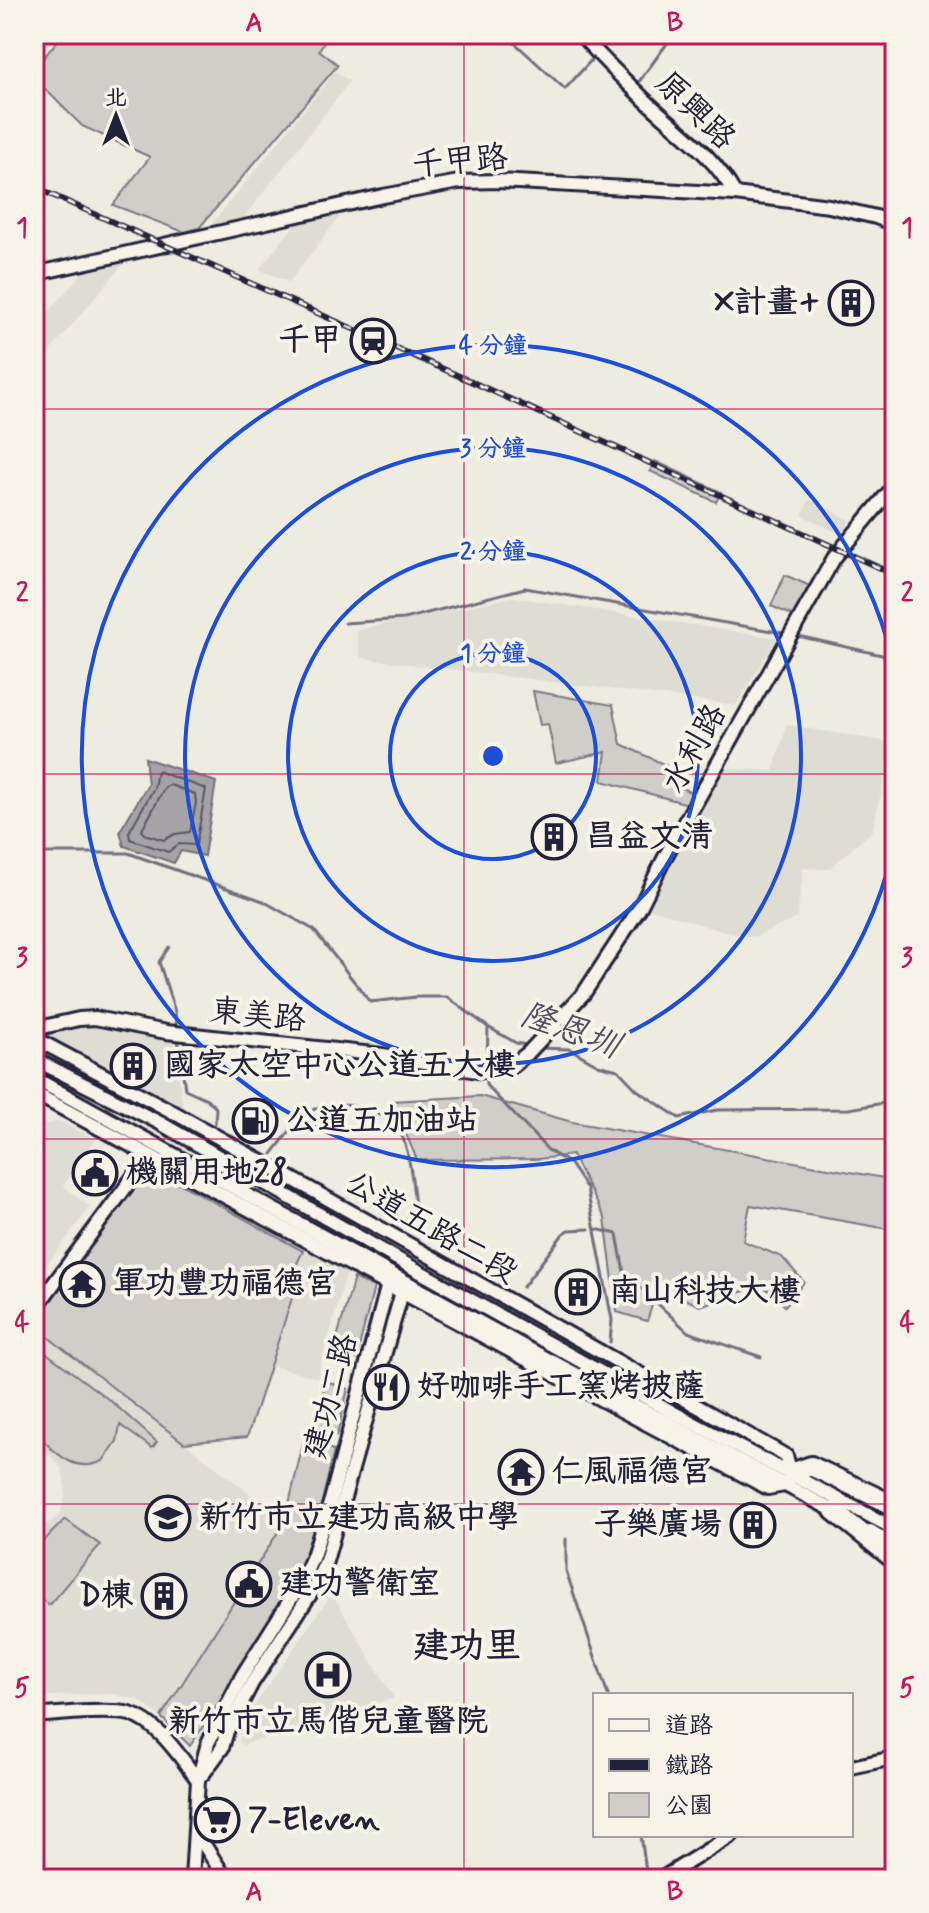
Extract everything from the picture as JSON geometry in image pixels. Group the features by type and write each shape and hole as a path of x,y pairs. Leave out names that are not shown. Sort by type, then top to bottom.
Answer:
{"highway":[{"path":"788,1479 811,1466 895,1506"},
{"path":"834,1511 895,1560"}],"street":[{"name":"原興路","path":"580,34 646,100 707,154 735,194"},
{"name":"千甲路","path":"34,274 443,184 498,181 735,194 829,206 895,224"},
{"name":"水利路","path":"494,1071 512,1066 528,1053 584,993 639,909 665,857 834,558 895,485"},
{"name":"東美路","path":"34,1029 95,1018 178,1033 383,1055 477,1071 494,1071"},
{"name":"公道五路二段","path":"34,1038 173,1112 786,1456 788,1479"},
{"name":"公道五路二段","path":"34,1059 160,1123 674,1413 895,1546"},
{"name":"公道五路二段","path":"34,1078 521,1345 895,1529"},
{"name":"公道五路二段","path":"34,1093 537,1367 768,1488 788,1479"},
{"path":"34,1310 149,1156"},
{"path":"406,1264 469,1280"},
{"name":"建功二路","path":"192,1879 198,1780 208,1743 242,1676 302,1581 313,1556 331,1500 388,1284"},
{"name":"建功二路","path":"198,1780 222,1748 227,1731 252,1683 313,1590 326,1561 402,1292"},
{"path":"34,1716 129,1714 150,1726 198,1780"},
{"path":"853,1767 884,1760 895,1762"},
{"path":"196,1832 226,1879"},
{"path":"661,1879 729,1837"}],"shaded area":[{"path":"335,72 350,81 240,223 210,226"},
{"path":"340,216 289,282 259,269 299,220"},
{"path":"124,263 39,364 34,365 34,328 86,269"},
{"path":"810,499 850,520 842,535 802,515"},
{"path":"513,597 777,638 736,705 361,658 356,630"},
{"path":"787,725 895,743 895,756 890,755 872,831 829,869 803,868 797,918 754,937 725,932 645,907 687,827 725,768 773,771"},
{"path":"109,1024 172,1034 183,1107 46,1036"},
{"path":"59,1121 96,1140 63,1186 90,1207 34,1282 34,1127"},
{"path":"303,1251 347,1271 317,1378 270,1365 294,1292 292,1274"},
{"name":"新竹市立建功高級中學","path":"34,1326 285,1521 161,1717 139,1700 107,1693 34,1697 34,1534 60,1515 66,1492 62,1469 34,1437"},
{"name":"新竹市立馬偕兒童醫院","path":"329,1598 335,1599 394,1698 243,1745 239,1741 251,1710"}],"green space":[{"path":"63,34 329,34 319,50 338,65 199,228 184,232 113,205 150,157 82,126 34,78 34,69"},
{"path":"655,461 721,492 716,502 650,471"},
{"path":"785,575 810,586 796,617 771,606"},
{"path":"533,691 613,705 621,744 676,770 670,782 698,796 692,805 602,781 606,752 556,763 548,724 540,725"},
{"path":"480,1096 572,1122 895,1180 895,1230 750,1205 743,1241 782,1257 804,1282 785,1306 762,1285 700,1306 658,1287 647,1321 617,1312 605,1218 572,1155 538,1159 417,1160 392,1101"},
{"path":"161,1173 303,1251 292,1274 294,1292 247,1437 184,1443 34,1326 34,1320 80,1263 135,1181"},
{"path":"354,1278 374,1287 356,1359 333,1352"},
{"path":"37,1346 112,1402 157,1442 152,1448 120,1425 117,1441 103,1461 92,1465 73,1463 49,1447 34,1432 34,1364 39,1362 34,1358"},
{"path":"326,1381 348,1389 337,1436 314,1429"},
{"path":"305,1435 334,1451 305,1574 190,1746 161,1717 285,1521"},
{"path":"65,1519 100,1545 49,1605 34,1594 34,1551"}],"water":[{"path":"145,758 216,782 204,856 181,851 174,863 124,846 120,831 148,784"}],"waterway":[{"path":"505,34 565,89 595,56"},
{"path":"638,83 674,34"},
{"path":"345,623 404,619 525,588 783,633"},
{"path":"798,636 895,658"},
{"name":"隆恩圳","path":"34,853 128,853 263,901 314,930 370,1002 447,997 488,1027 516,1043 531,1046"},
{"path":"169,947 159,962 175,1012 177,1030"},
{"path":"487,1067 488,1027"},
{"path":"178,1038 185,1089 207,1099 216,1108 215,1124"},
{"name":"隆恩圳","path":"538,1048 570,1049 598,1065 618,1070 637,1090 679,1118 717,1110 849,1109 895,1101"},
{"path":"486,1075 486,1085 548,1150 570,1164 587,1189 612,1320 610,1342"},
{"path":"272,1154 299,1121 320,1108 346,1105 386,1118 402,1136 408,1157 417,1233"},
{"path":"523,1287 563,1234 569,1230 589,1229"},
{"path":"596,1229 617,1234 624,1272 688,1332 761,1357"},
{"path":"566,1539 566,1571 607,1693"},
{"path":"641,1837 647,1879"}],"railway":[{"path":"34,187 895,575"}],"place":[{"name":"X計畫+","path":"851,303"},
{"name":"千甲","path":"373,341"},
{"name":"昌益文清","path":"554,837"},
{"name":"國家太空中心公道五大樓","path":"133,1066"},
{"name":"公道五加油站","path":"255,1121"},
{"name":"機關用地28","path":"95,1173"},
{"name":"軍功豐功福德宮","path":"82,1284"},
{"name":"南山科技大樓","path":"578,1292"},
{"name":"好咖啡手工窯烤披薩","path":"386,1387"},
{"name":"仁風福德宮","path":"521,1472"},
{"name":"新竹市立建功高級中學","path":"168,1518"},
{"name":"子樂廣場","path":"753,1525"},
{"name":"建功警衛室","path":"249,1584"},
{"name":"D棟","path":"164,1596"},
{"name":"新竹市立馬偕兒童醫院","path":"328,1675"},
{"name":"7-Eleven","path":"217,1820"}],"district":[{"name":"建功里","path":"467,1647"}]}
